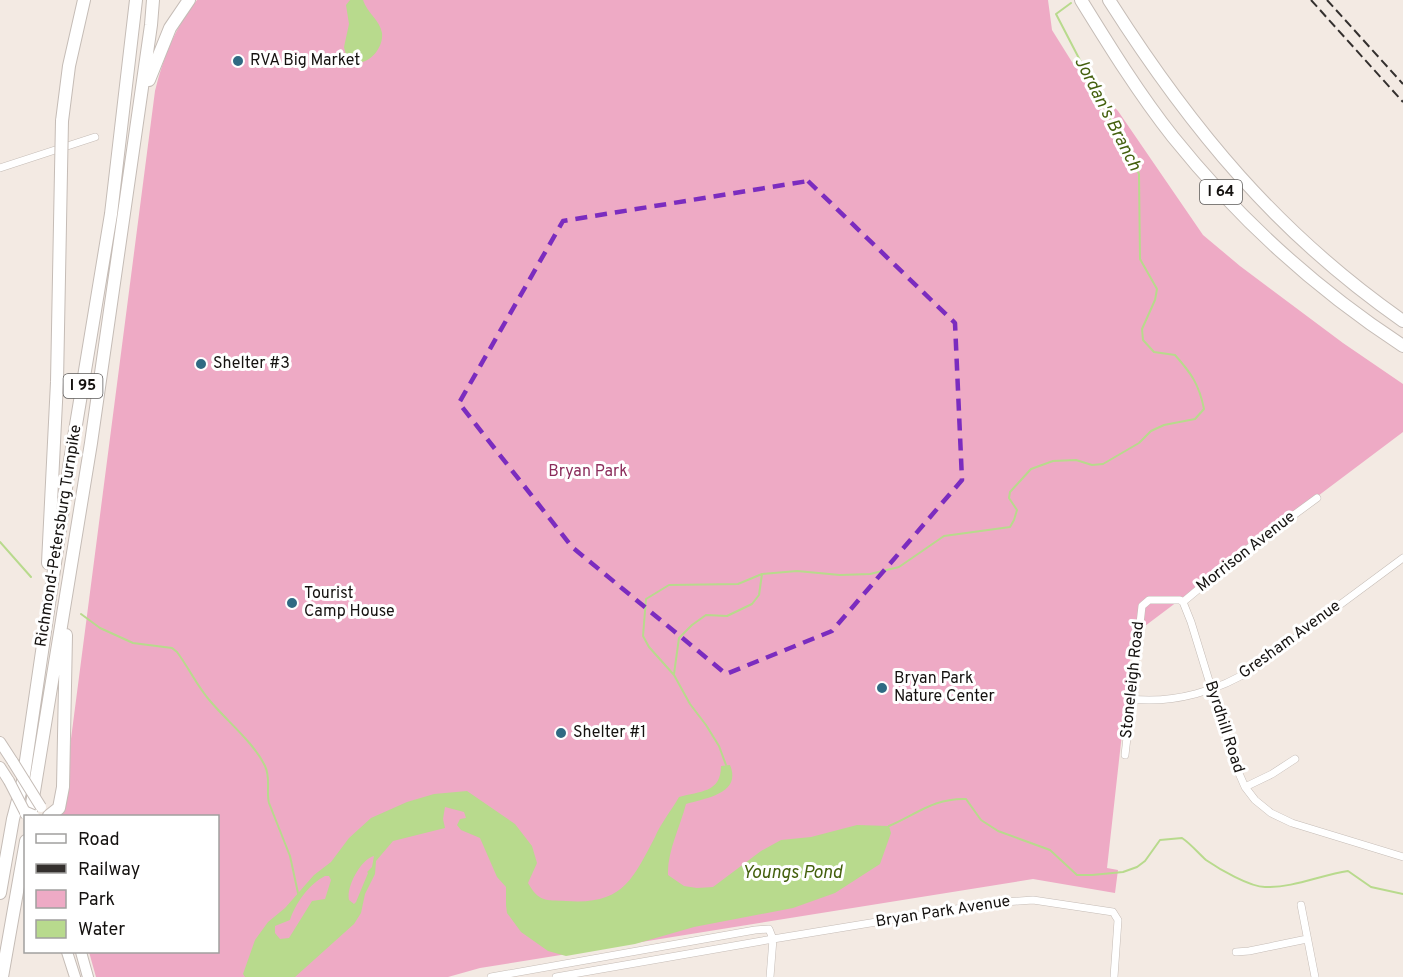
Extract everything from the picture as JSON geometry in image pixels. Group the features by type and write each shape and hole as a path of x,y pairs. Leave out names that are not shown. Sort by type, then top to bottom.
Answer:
{"highway":[{"path":"44,635 57,382 62,121 69,66 84,0"},
{"name":"Richmond-Petersburg Turnpike","path":"0,893 13,819 23,781 70,461 111,214 136,0"},
{"name":"Richmond-Petersburg Turnpike","path":"36,815 66,592 91,443 140,107 153,0"},
{"path":"140,107 157,57 170,28 189,0"},
{"name":"I 64","path":"1081,0 1141,93 1172,135 1233,205 1283,253 1345,305 1403,346"},
{"name":"I 64","path":"1109,0 1156,73 1191,120 1275,215 1346,279 1403,321"},
{"path":"36,815 59,808 63,787 66,592"},
{"path":"2,977 24,852"},
{"path":"0,881 5,866"}],"main road":[{"path":"0,742 3,755 13,762 36,815"},
{"path":"0,767 36,815"},
{"path":"68,953 75,977"},
{"path":"82,953 88,977"}],"street":[{"path":"0,168 95,137"},
{"name":"Morrison Avenue","path":"1142,606 1149,600 1183,602 1242,553 1317,498"},
{"name":"Gresham Avenue","path":"1130,699 1155,700 1212,690 1230,683 1256,667 1403,558"},
{"name":"Byrdhill Road","path":"1183,602 1232,756 1245,787 1260,804 1281,818 1403,857"},
{"name":"Stoneleigh Road","path":"1125,755 1142,606"},
{"path":"1245,787 1272,774 1295,759"},
{"name":"Bryan Park Avenue","path":"556,977 773,939 1018,900 1033,900 1113,912 1118,920 1114,977"},
{"path":"1300,905 1315,977"},
{"name":"Bryan Park Avenue","path":"491,977 755,930 769,929 773,939"},
{"path":"770,977 773,939"},
{"path":"1236,951 1249,951 1306,939"}],"highlighted area":[{"path":"808,181 955,323 962,480 832,631 726,674 572,547 459,403 563,221"}],"green space":[{"name":"Bryan Park","path":"197,0 1048,0 1052,30 1072,62 1118,111 1203,235 1240,266 1343,343 1403,384 1403,432 1133,635 1107,868 1118,870 1115,893 1033,879 480,968 448,977 96,977 89,953 219,953 219,815 61,815 155,91 171,43"}],"water":[{"path":"350,0 363,0 379,24 382,33 380,46 366,61 353,62 347,59 344,47 349,24 346,5"},
{"name":"Youngs Pond","path":"730,765 731,782 720,793 686,804 674,840 668,875 684,886 713,887 761,851 781,840 811,837 857,825 889,826 891,833 880,864 835,893 793,908 694,927 635,944 566,956 548,951 521,932 507,913 506,887 497,877 480,838 461,830 457,825 460,819 466,818 464,812 445,807 443,819 445,828 393,841 376,861 375,874 365,894 361,913 354,924 295,977 245,977 243,974 255,940 268,922 285,908 314,875 331,862 349,838 371,818 407,802 434,794 467,791 515,824 532,846 537,863 528,883 539,897 548,900 585,901 600,899 623,887 639,866 679,797 702,792 713,786 720,775 721,766","holes":["374,856 372,867 367,872 354,904 349,900 352,881 364,862","325,876 329,876 331,880 325,899 312,901 289,938 280,939 275,933 275,926 290,920 303,895"]}],"waterway":[{"name":"Jordan's Branch","path":"726,765 719,746 690,704 674,675 649,647 643,636 646,599 669,585 738,584 762,574 797,571 840,575 870,574 899,567 944,536 1010,527 1017,510 1009,498 1010,492 1031,469 1053,461 1076,460 1092,465 1103,464 1139,443 1151,431 1164,425 1195,419 1204,409 1194,379 1175,355 1154,352 1143,340 1142,329 1155,300 1157,289 1140,259 1139,174 1056,14 1071,3"},
{"path":"0,542 31,577"},
{"path":"674,674 679,638 706,615 727,616 752,604 759,595 762,574"},
{"path":"81,614 100,628 133,643 172,648 206,696 254,749 267,771 269,803 290,856 298,893"},
{"path":"889,826 935,804 966,799 981,820 998,831 1050,850 1077,875 1123,872 1145,861 1160,840 1182,838 1206,860 1251,884 1275,887 1348,871 1371,887 1403,894"}],"railway":[{"path":"1311,0 1403,102"},
{"path":"1327,0 1403,84"}],"place":[{"name":"RVA Big Market","path":"238,61"},
{"name":"Shelter #3","path":"201,364"},
{"name":"Tourist Camp House","path":"292,603"},
{"name":"Bryan Park Nature Center","path":"882,688"},
{"name":"Shelter #1","path":"561,733"}]}
